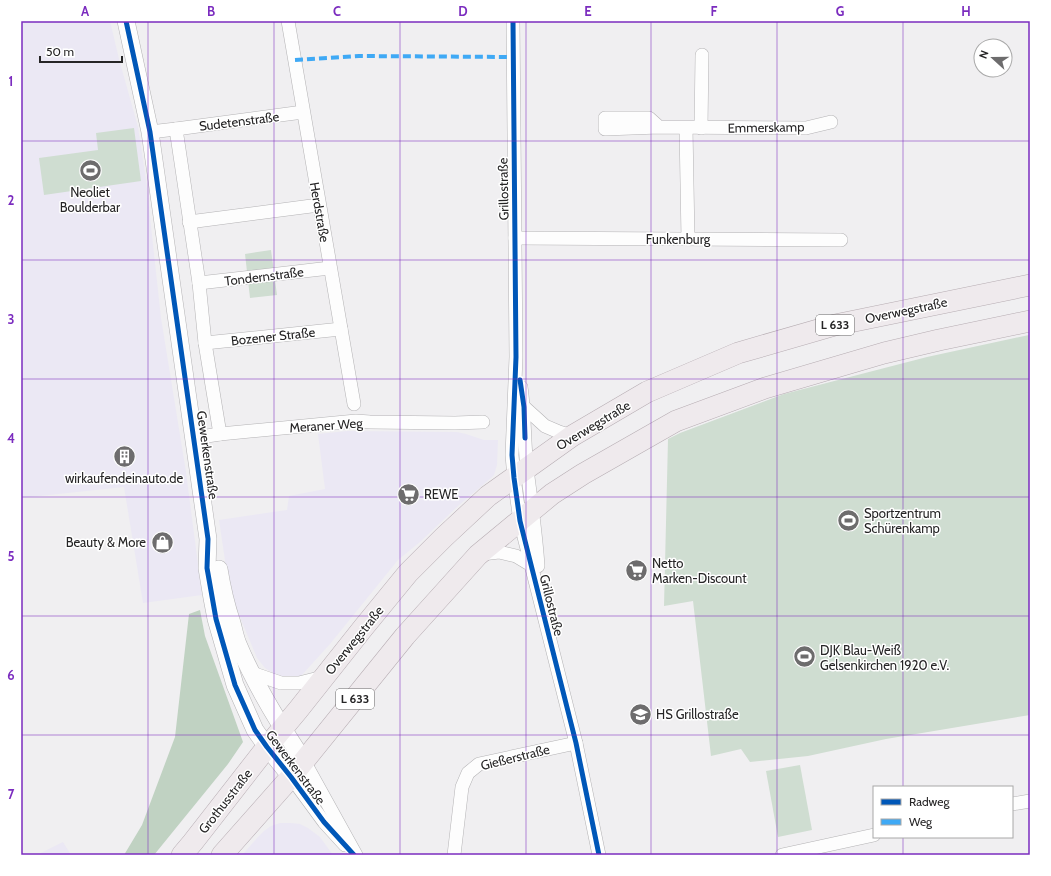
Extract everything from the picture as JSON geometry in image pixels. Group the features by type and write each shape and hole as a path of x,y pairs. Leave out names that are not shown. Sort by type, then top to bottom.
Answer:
{"main road":[{"name":"Overwegstraße","path":"267,747 408,573 488,496 572,436 647,392 738,353 835,325 1030,285"},
{"name":"L 633","path":"222,855 292,777 405,636 478,555 552,494 582,474 676,421 765,388 884,353 1030,321"},
{"name":"Grothusstraße","path":"182,855 194,842 267,747"}],"street":[{"name":"Gewerkenstraße","path":"126,21 150,132 208,539 207,568 216,619 235,685 255,730 292,777 324,822 355,855"},
{"name":"Herdstraße","path":"288,21 354,404"},
{"name":"Grillostraße","path":"513,21 516,357 512,449 520,473 531,565 576,743 599,855"},
{"path":"701,128 702,55"},
{"name":"Sudetenstraße","path":"176,129 303,112"},
{"name":"Emmerskamp","path":"659,127 806,128 831,122"},
{"path":"686,128 688,239"},
{"name":"Gewerkenstraße","path":"176,129 205,343 220,434"},
{"path":"150,132 176,129"},
{"path":"189,222 319,205"},
{"name":"Funkenburg","path":"515,238 841,240"},
{"name":"Tondernstraße","path":"198,283 330,268"},
{"name":"Bozener Straße","path":"205,343 341,329"},
{"name":"Grillostraße","path":"516,357 524,407 520,473"},
{"path":"524,407 545,426 572,436"},
{"name":"Meraner Weg","path":"194,438 360,420 393,423 483,422"},
{"name":"Grillostraße","path":"526,516 536,546 540,604"},
{"name":"Gewerkenstraße","path":"208,539 218,569 224,597 238,643 272,712 304,761 355,855"},
{"path":"478,555 498,552 516,556 531,565"},
{"path":"252,673 281,684 299,683 323,678"},
{"name":"Gießerstraße","path":"454,855 462,787 468,773 479,764 576,743"},
{"path":"1013,804 1030,801"},
{"path":"782,855 829,850 873,835"}],"shaded area":[{"path":"21,21 110,21 138,127 146,180 161,318 186,472 202,595 143,603 124,487 21,498"},
{"path":"347,431 457,432 484,440 498,440 497,465 494,475 491,478 398,560 330,644 301,676 286,677 274,674 265,668 257,658 234,603 227,574 219,520 287,510 289,496 325,489 318,434"},
{"path":"280,823 300,824 308,828 320,837 333,855 242,855 264,831 271,826"},
{"path":"63,842 71,855 37,855"}],"green space":[{"name":"Neoliet Boulderbar","path":"134,128 141,181 44,195 39,158 98,150 96,133"},
{"path":"271,250 277,295 250,298 245,254"},
{"name":"Sportzentrum Schürenkamp","path":"1029,335 1030,715 886,739 808,756 750,762 741,749 711,756 693,601 664,606 668,439 680,433 784,394 927,357"},
{"path":"200,610 205,636 243,742 228,764 154,855 124,855 142,825 175,737 189,614"},
{"path":"800,765 812,830 778,837 766,771"}],"marked path":[{"path":"295,60 359,56 513,57"}],"cycle path":[{"path":"126,21 150,132 208,539 207,568 216,619 235,685 255,730 324,822 354,855"},
{"path":"513,21 516,357 512,455 514,478 520,521 576,743 599,855"},
{"path":"520,380 524,407 525,438"}],"place":[{"name":"Neoliet Boulderbar","path":"90,170"},
{"name":"wirkaufendeinauto.de","path":"124,456"},
{"name":"REWE","path":"408,494"},
{"name":"Sportzentrum Schürenkamp","path":"848,520"},
{"name":"Beauty & More","path":"162,542"},
{"name":"Netto Marken-Discount","path":"636,570"},
{"name":"DJK Blau-Weiß Gelsenkirchen 1920 e.V.","path":"805,657"},
{"name":"HS Grillostraße","path":"640,714"}]}
